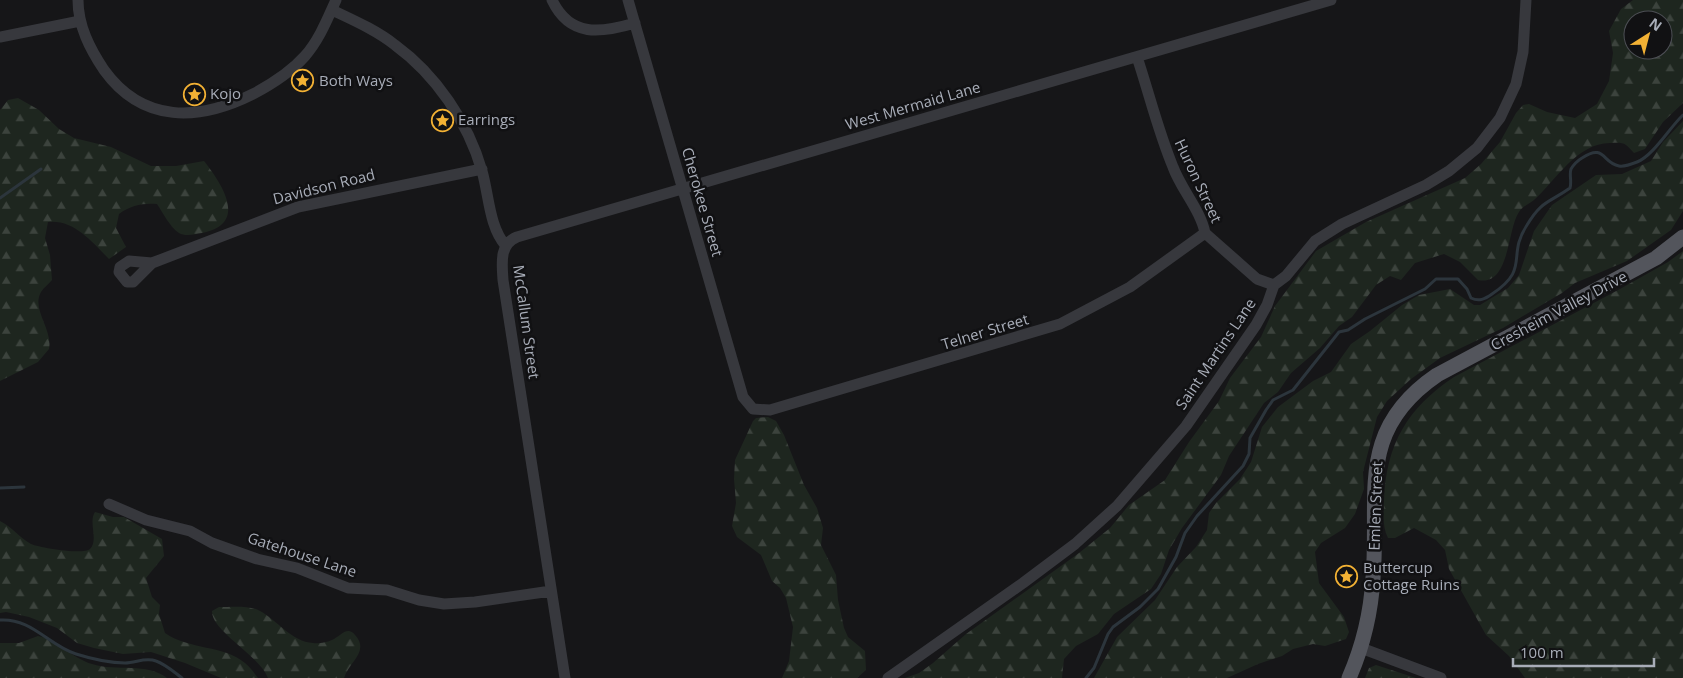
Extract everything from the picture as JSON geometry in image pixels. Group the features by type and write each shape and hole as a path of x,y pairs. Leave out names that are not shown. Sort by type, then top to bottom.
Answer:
{"main road":[{"name":"Cresheim Valley Drive","path":"1431,379 1656,258 1683,237"},
{"name":"Emlen Street","path":"1349,678 1360,648 1370,606 1373,577 1374,487 1379,453 1396,413 1410,397 1431,379"}],"street":[{"path":"78,0 80,21 98,60 122,90 139,102 155,109 185,114 222,108 276,81 306,55 318,37 334,5"},
{"path":"552,0 563,16 580,28 589,31 610,30 635,23"},
{"name":"Cherokee Street","path":"628,0 743,397 753,409"},
{"name":"West Mermaid Lane","path":"506,246 518,237 1331,0"},
{"name":"Saint Martins Lane","path":"888,678 1030,578 1075,544 1117,506 1186,426 1256,325 1268,305 1274,285 1286,276 1308,248 1323,234 1440,177 1463,160 1486,138 1506,107 1519,73 1523,52 1526,0"},
{"name":"McCallum Street","path":"334,5 379,34 418,65 437,87 459,118 482,169 498,235 506,246 502,262 503,280 565,678"},
{"path":"0,37 80,21"},
{"name":"Huron Street","path":"1137,57 1172,167 1182,190 1202,222 1205,233 1257,279 1274,285"},
{"name":"Davidson Road","path":"152,263 298,207 482,169"},
{"name":"Telner Street","path":"753,409 770,410 1053,326 1094,308 1130,287 1205,233"},
{"name":"Gatehouse Lane","path":"109,504 146,520 190,531 212,543 257,558 297,568 348,588 388,590 419,600 444,604 474,602 551,591"},
{"path":"1360,648 1441,678"}],"green space":[{"path":"1633,0 1683,0 1683,103 1663,122 1645,149 1634,153 1624,144 1599,144 1578,155 1534,200 1519,212 1502,266 1496,275 1488,280 1478,280 1460,262 1444,254 1415,263 1401,280 1390,276 1376,285 1352,317 1339,326 1320,348 1291,373 1278,392 1264,403 1229,456 1221,475 1182,528 1169,550 1161,574 1151,589 1114,614 1098,634 1076,646 1064,659 1062,678 905,678 919,673 933,663 966,634 1079,553 1110,528 1129,505 1165,480 1189,442 1219,401 1230,378 1261,337 1275,306 1316,251 1366,222 1465,178 1481,164 1500,142 1516,113 1523,105 1529,104 1547,112 1575,118 1597,104 1609,81 1613,53 1609,31 1621,9"},
{"path":"18,98 39,110 59,129 74,138 111,147 151,166 176,166 204,161 224,192 228,212 225,221 216,228 188,235 179,233 176,230 157,204 142,204 133,207 119,214 116,228 126,247 109,259 89,239 74,228 66,224 48,222 45,238 50,255 52,280 41,292 39,305 48,334 49,349 38,362 0,381 0,110 8,100"},
{"path":"1683,121 1683,211 1671,230 1627,261 1575,283 1562,293 1503,328 1440,358 1411,379 1387,401 1377,417 1363,472 1364,489 1355,514 1345,528 1321,543 1315,552 1319,583 1344,617 1349,632 1346,639 1325,646 1313,644 1293,649 1282,656 1227,678 1094,678 1117,637 1155,600 1177,567 1196,547 1207,530 1209,513 1216,503 1240,479 1251,462 1262,427 1278,407 1313,381 1331,372 1351,344 1402,305 1419,295 1450,289 1474,305 1480,305 1508,288 1519,275 1534,231 1552,205 1596,175 1622,174 1651,161 1663,142"},
{"path":"1683,251 1683,678 1525,678 1509,656 1486,635 1449,569 1445,550 1436,540 1414,528 1395,538 1388,538 1384,524 1384,501 1389,462 1395,444 1402,429 1424,401 1454,377 1620,289 1668,262"},
{"path":"768,417 776,421 784,435 804,485 817,508 823,528 821,545 836,575 838,600 844,628 848,637 865,651 866,670 857,678 782,678 789,661 793,627 786,598 780,588 772,581 761,555 737,537 732,526 736,503 735,460 753,421 756,418"},
{"path":"95,512 113,517 124,517 162,539 164,556 146,578 152,597 160,605 159,614 165,633 185,642 237,657 258,678 221,678 185,663 151,652 123,654 94,648 77,643 57,628 29,617 6,612 0,613 0,521 23,539 36,546 86,551 90,549 94,541 93,516"},
{"path":"219,607 256,609 291,635 305,642 330,641 349,631 359,641 359,651 344,678 268,678 263,669 219,627 212,611"},
{"path":"38,636 51,641 78,658 92,664 150,670 167,678 0,678 0,643 19,643"},
{"path":"1376,665 1416,678 1365,678 1369,668"}],"waterway":[{"path":"1086,678 1094,668 1108,634 1113,627 1140,607 1158,589 1176,557 1185,533 1197,516 1243,466 1249,454 1250,438 1273,400 1293,390 1339,332 1348,330 1365,319 1425,289 1436,279 1458,279 1467,289 1471,298 1477,300 1489,296 1511,277 1515,269 1521,236 1532,217 1542,206 1570,188 1570,171 1580,159 1589,154 1599,153 1613,164 1619,166 1626,166 1637,162 1655,148 1683,115"},
{"path":"0,198 41,169"},
{"path":"0,488 24,487"},
{"path":"0,620 21,623 76,654 119,663 152,660 163,664 182,678"}],"place":[{"name":"Both Ways","path":"303,81"},
{"name":"Kojo","path":"194,94"},
{"name":"Earrings","path":"442,120"},
{"name":"Buttercup Cottage Ruins","path":"1347,577"}]}
